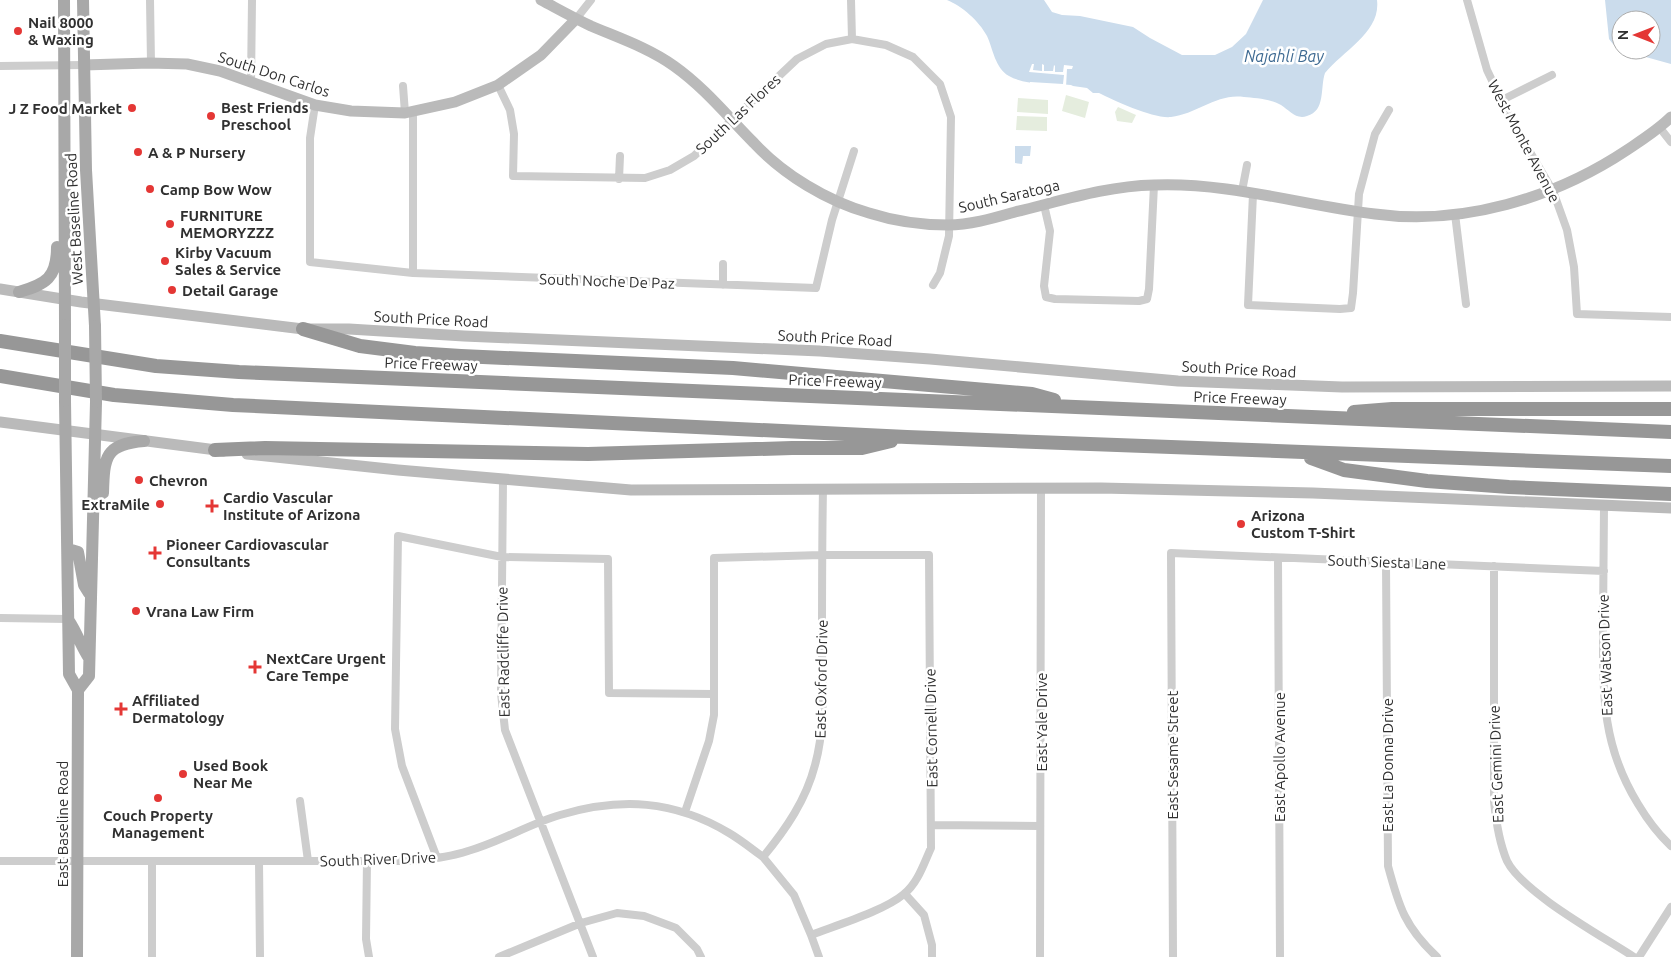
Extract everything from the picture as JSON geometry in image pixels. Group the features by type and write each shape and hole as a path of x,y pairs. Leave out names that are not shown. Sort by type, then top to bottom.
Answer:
{"highway":[{"path":"303,329 360,346 414,352 476,357 640,362 733,368 1032,394 1087,407"},
{"name":"Price Freeway","path":"0,341 156,366 239,372 1671,432"},
{"path":"0,376 114,395 233,405 907,437 1671,466"},
{"path":"1296,416 1392,409 1671,409"},
{"path":"216,450 265,448 496,454 588,454 792,448 862,448 907,437"},
{"path":"1298,453 1344,470 1427,481 1509,487 1671,494"}],"main road":[{"name":"West Baseline Road","path":"64,0 66,432"},
{"name":"West Baseline Road","path":"83,0 86,170 95,303 95,435"},
{"name":"South Saratoga","path":"542,0 576,19 641,47 674,65 734,120 755,144 792,176 838,203 870,214 903,221 950,225 979,221 1089,193 1154,184 1191,184 1357,212 1412,217 1455,214 1505,205 1552,191 1582,177 1660,128 1671,117"},
{"name":"South Don Carlos","path":"84,65 150,63 193,65 220,71 314,105 351,111 409,112 455,102 498,85 541,55 576,19"},
{"path":"19,292 44,283 53,273 57,261 57,224 65,209"},
{"name":"South Price Road","path":"0,289 303,329 349,329 829,352 1136,378 1236,384 1342,387 1671,386"},
{"path":"0,422 66,432 343,464 503,480 647,490 1183,489 1671,508"},
{"name":"East Baseline Road","path":"66,432 68,674 78,690 77,957"},
{"name":"East Baseline Road","path":"78,690 89,676 95,435"},
{"path":"92,576 101,543 103,477 108,457 120,445 144,441"},
{"path":"68,549 78,552 84,585 91,603 75,620 68,619"},
{"path":"68,619 89,658"}],"street":[{"path":"150,0 150,63"},
{"path":"251,83 252,0"},
{"name":"South Don Carlos","path":"576,19 591,0"},
{"path":"851,0 852,39 886,45 914,57 940,84 951,117 950,225 944,260 940,273 933,285"},
{"name":"West Monte Avenue","path":"1467,0 1487,70 1552,191 1567,230 1574,267 1577,314 1671,317"},
{"name":"South Las Flores","path":"498,85 510,110 514,134 513,176 645,178 670,170 694,156 797,59 826,44 852,39"},
{"name":"South Don Carlos","path":"0,66 84,65"},
{"path":"1502,100 1552,75"},
{"path":"403,86 409,112 413,273"},
{"name":"South Noche De Paz","path":"314,105 310,138 310,262 413,273 816,288 832,220 838,203"},
{"path":"1247,165 1248,305 1351,308 1354,293 1359,194 1375,134 1388,110"},
{"path":"1660,128 1671,142"},
{"path":"838,203 854,151"},
{"path":"619,179 620,156"},
{"path":"1044,205 1050,231 1044,286 1046,297 1055,299 1139,301 1147,299 1149,289 1154,184"},
{"path":"1455,214 1466,304"},
{"path":"723,264 723,285"},
{"name":"East Radcliffe Drive","path":"503,480 500,693 505,730 593,957"},
{"name":"East Yale Drive","path":"1040,957 1041,488"},
{"name":"East Oxford Drive","path":"763,857 787,827 804,796 815,766 822,730 821,555 823,489"},
{"name":"East Watson Drive","path":"1604,506 1603,682 1608,727 1616,760 1630,791 1646,818 1671,846"},
{"path":"437,858 402,766 395,729 398,536 502,557 608,559 608,693 714,694"},
{"name":"South Siesta Lane","path":"1171,553 1604,571"},
{"name":"East Sesame Street","path":"1171,553 1173,957"},
{"path":"685,812 709,741 714,716 714,558 821,555"},
{"name":"East Cornell Drive","path":"811,934 889,905 905,894 918,876 931,848 932,825 929,555 821,555"},
{"name":"East Apollo Avenue","path":"1278,558 1280,957"},
{"name":"East La Donna Drive","path":"1386,562 1388,866 1399,906 1416,936 1435,956"},
{"name":"East Gemini Drive","path":"1494,566 1494,802 1498,833 1508,862 1524,882 1548,901 1634,957"},
{"path":"0,618 68,619"},
{"path":"300,802 308,861"},
{"name":"South River Drive","path":"0,861 412,861 468,852 540,822 603,804 643,804 685,812 730,833 763,857"},
{"path":"932,825 1040,826"},
{"path":"763,857 794,895 819,957"},
{"path":"367,860 366,939 369,957"},
{"path":"152,861 152,957"},
{"path":"259,861 260,957"},
{"path":"905,894 924,915 932,945 932,957"},
{"path":"1639,957 1671,907"},
{"path":"499,957 581,923 617,913 644,916 676,928 697,949 701,957"}],"green space":[{"path":"1066,95 1089,102 1085,118 1062,111"},
{"path":"1018,98 1048,100 1048,114 1017,112"},
{"path":"1118,107 1136,115 1132,123 1117,121 1115,112"},
{"path":"1017,116 1047,117 1047,131 1016,130"}],"water":[{"name":"Najahli Bay","path":"947,0 1044,0 1052,12 1133,27 1182,55 1215,55 1232,47 1246,34 1263,0 1377,0 1377,11 1373,22 1360,40 1325,73 1320,104 1313,113 1307,116 1299,117 1273,101 1234,97 1216,101 1180,115 1164,117 1124,105 1099,93 1093,93 1087,88 1071,85 1032,83 1009,76 1000,68 987,36 975,20 964,10"},
{"path":"1605,0 1671,0 1671,64 1657,60 1661,60 1661,10 1611,10 1611,42 1609,39"},
{"path":"1015,146 1031,146 1030,156 1023,156 1022,164 1015,163"}],"pier":[{"path":"1032,64 1034,64 1033,70 1042,71 1042,64 1044,65 1044,71 1053,71 1054,65 1055,72 1063,72 1064,65 1073,66 1072,69 1067,69 1066,87 1030,84 1030,82 1063,84 1064,75 1029,72"}],"place":[{"name":"Nail 8000 & Waxing","path":"18,31"},
{"name":"J Z Food Market","path":"132,108"},
{"name":"Best Friends Preschool","path":"211,116"},
{"name":"A & P Nursery","path":"138,152"},
{"name":"Camp Bow Wow","path":"150,189"},
{"name":"FURNITURE MEMORYZZZ","path":"170,224"},
{"name":"Kirby Vacuum Sales & Service","path":"165,261"},
{"name":"Detail Garage","path":"172,290"},
{"name":"Chevron","path":"139,480"},
{"name":"ExtraMile","path":"160,504"},
{"name":"Cardio Vascular Institute of Arizona","path":"212,506"},
{"name":"Arizona Custom T-Shirt","path":"1241,524"},
{"name":"Pioneer Cardiovascular Consultants","path":"155,553"},
{"name":"Vrana Law Firm","path":"136,611"},
{"name":"NextCare Urgent Care Tempe","path":"255,667"},
{"name":"Affiliated Dermatology","path":"121,709"},
{"name":"Used Book Near Me","path":"183,774"},
{"name":"Couch Property Management","path":"158,798"}]}
